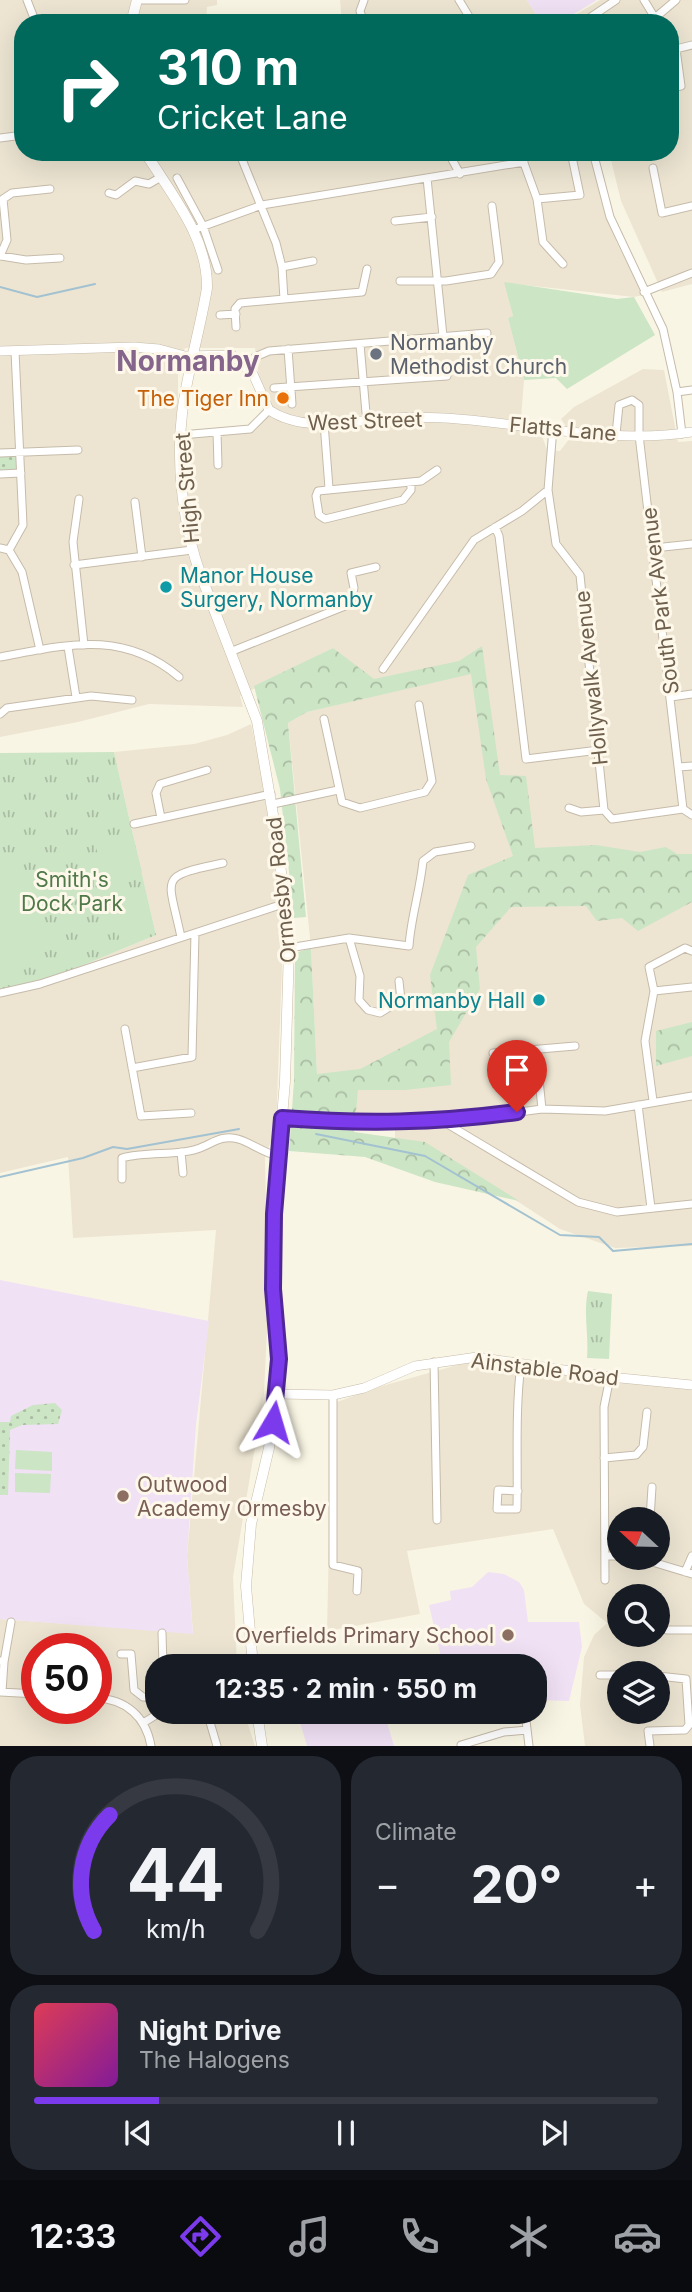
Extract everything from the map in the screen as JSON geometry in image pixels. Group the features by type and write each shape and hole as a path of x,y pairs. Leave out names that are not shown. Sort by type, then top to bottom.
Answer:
{"main road":[{"name":"High Street","path":"151,161 198,228 208,272 181,435 192,550 253,705"},
{"name":"Ormesby Road","path":"252,1654 247,1606 247,1556 277,1394 279,1359 273,1289 289,948 286,903 272,799 253,705"},
{"path":"259,1724 262,1746"}],"street":[{"path":"140,0 185,0"},
{"path":"595,14 616,0"},
{"path":"659,14 676,0"},
{"path":"243,161 282,267 284,299"},
{"path":"453,161 460,174"},
{"path":"537,199 580,195 573,161"},
{"path":"595,161 610,217 663,329 687,433"},
{"path":"198,228 261,205 524,162 537,199 542,242 563,264"},
{"path":"653,169 662,213 692,206"},
{"path":"109,193 116,195 135,181 149,184 161,177"},
{"path":"177,178 218,270"},
{"path":"427,178 443,337"},
{"path":"50,189 12,193 3,199 7,240 1,256 26,260 60,258"},
{"path":"400,281 483,276 497,269 499,254 492,206"},
{"path":"395,221 432,217"},
{"path":"282,267 313,261"},
{"path":"236,327 235,311 240,303 362,292 367,269"},
{"path":"644,292 692,274"},
{"path":"220,315 235,311"},
{"path":"247,365 261,354 288,349 487,333"},
{"path":"360,344 366,413"},
{"path":"0,351 134,347 194,356 232,355 247,365 269,410 250,429 181,435"},
{"path":"288,349 292,404"},
{"path":"9,550 23,525 15,351"},
{"path":"274,388 447,376"},
{"path":"677,392 692,390"},
{"name":"South Park Avenue","path":"616,434 619,405 632,400 639,405 639,435 682,809"},
{"name":"West Street","path":"269,410 297,424 415,416 434,418"},
{"name":"Flatts Lane","path":"434,418 616,434 687,433"},
{"path":"324,424 329,488"},
{"name":"Hollywalk Avenue","path":"553,428 548,490 556,544 580,575 604,810"},
{"path":"217,432 218,466"},
{"path":"0,453 78,450"},
{"path":"411,482 411,490 403,500 325,519 319,515 316,496 318,491 421,481 436,470"},
{"path":"0,474 21,473"},
{"path":"383,669 474,540 522,511 548,490"},
{"path":"79,499 74,565 84,645"},
{"path":"135,502 142,557"},
{"path":"495,527 499,536 526,759 599,750"},
{"path":"654,548 692,544"},
{"path":"0,548 9,550 22,572 40,650"},
{"path":"74,565 192,550"},
{"path":"230,652 350,604 354,588 351,573 376,567"},
{"path":"0,657 40,650 112,644 155,659 179,677"},
{"path":"68,647 76,697"},
{"path":"671,697 692,694"},
{"path":"0,713 7,708 76,697 132,700"},
{"path":"324,719 342,802 360,808 425,792 432,781 419,705"},
{"path":"679,767 692,766"},
{"path":"161,818 156,793 160,784 207,770"},
{"path":"134,824 338,790"},
{"path":"569,808 581,812 604,810 612,819 682,809 692,815"},
{"path":"289,948 349,938 409,946 411,918 419,898 423,861 435,852 471,846"},
{"path":"181,937 170,888 172,879 181,872 223,863"},
{"path":"0,993 40,984 286,903"},
{"path":"132,1068 192,1058 195,933"},
{"path":"349,938 360,976 359,1000 368,1010 380,1013 401,1000 399,981"},
{"path":"653,1101 645,1041 654,991 649,967 685,948 692,951"},
{"path":"654,991 692,987"},
{"path":"125,1029 141,1116 191,1113"},
{"path":"493,1053 575,1046"},
{"path":"536,1049 542,1109"},
{"path":"282,1118 367,1124 444,1122 542,1109 605,1111 692,1096"},
{"path":"638,1105 651,1208"},
{"path":"444,1122 578,1202 617,1212 692,1204"},
{"path":"122,1179 122,1158 152,1152 197,1150 224,1137 239,1139 264,1153 278,1156"},
{"path":"181,1152 183,1173"},
{"name":"Ainstable Road","path":"277,1394 333,1395 364,1388 434,1362 477,1357 610,1377 692,1385"},
{"path":"434,1362 437,1520"},
{"path":"518,1491 518,1389 522,1364"},
{"path":"605,1580 604,1407 610,1377"},
{"path":"333,1395 334,1566 358,1571 357,1591"},
{"path":"604,1458 636,1455 643,1447 647,1412"},
{"path":"651,1507 652,1487"},
{"path":"670,1567 688,1573 692,1556"},
{"path":"11,1622 2,1661 1,1692 21,1693"},
{"path":"670,1630 692,1630"},
{"path":"162,1633 163,1654"},
{"path":"121,1654 131,1654 134,1690 145,1697"},
{"path":"600,1675 607,1675"},
{"path":"650,1746 648,1731 685,1730 689,1725 686,1679 670,1677"},
{"path":"112,1701 124,1704 143,1723 151,1746"},
{"path":"210,1724 217,1746"},
{"path":"526,1724 529,1746"},
{"path":"461,1745 504,1732 527,1730"}],"shaded area":[{"path":"0,0 217,0 217,5 207,7 207,14 14,14 14,161 593,161 616,241 643,295 634,297 505,283 513,316 508,318 524,380 520,432 541,433 547,450 560,451 572,435 561,419 574,407 643,369 664,370 678,442 692,441 692,1246 615,1248 560,1229 446,1155 395,1146 395,1120 351,1119 317,1075 311,948 288,723 307,712 374,696 333,648 240,696 243,707 149,704 78,722 0,737","holes":["185,348 255,348 259,379 271,407 250,426 178,431 178,364"]},
{"path":"340,0 527,0 536,14 341,14"},
{"path":"527,0 597,0 574,14 536,14"},
{"path":"600,0 692,0 692,284 662,292 621,201 611,161 679,161 679,14 577,14"},
{"path":"251,724 265,790 283,939 276,1128 265,1157 268,1308 264,1394 233,1577 236,1654 145,1654 145,1724 248,1724 255,1746 0,1746 0,1619 193,1633 187,1556 216,1230 73,1238 68,1157 0,1173 0,989 45,981 156,935 114,752 194,744 227,735"},
{"name":"Outwood Academy Ormesby","path":"0,1280 209,1321 196,1425 187,1556 193,1634 0,1619"},
{"path":"468,1362 692,1388 692,1746 585,1746 580,1705 584,1657 594,1635 607,1623 584,1604 553,1529 407,1551 420,1614 327,1631 332,1404 375,1388"},
{"name":"Overfields Primary School","path":"488,1572 504,1574 519,1582 524,1590 528,1622 579,1622 582,1647 569,1701 547,1700 547,1654 440,1654 429,1605 451,1600 450,1591 472,1587"},
{"path":"301,1724 388,1724 394,1746 307,1746"}],"green space":[{"path":"504,282 617,299 634,297 655,335 567,389 556,378 524,380 508,318 513,316"},
{"path":"18,456 20,471 0,472 0,457"},
{"path":"482,646 500,775 526,776 535,848 596,845 640,852 666,847 677,854 692,854 692,902 638,931 622,918 597,921 586,906 511,907 476,947 480,989 449,1042 451,1085 405,1090 358,1090 354,1132 425,1142 519,1201 435,1182 365,1157 289,1151 294,1081 295,953 311,948 317,1074 360,1069 437,1029 430,975 468,875 513,856 486,779 471,674 307,712 288,723 306,917 294,918 280,789 254,686 333,648 374,679 459,661"},
{"name":"Smith's Dock Park","path":"114,752 156,935 45,981 0,989 0,753"},
{"path":"133,836 142,872 106,882 95,844"},
{"path":"0,872 30,896 40,928 38,945 31,960 18,973 0,983"},
{"path":"144,887 153,927 119,937 110,897"},
{"path":"692,1022 692,1056 656,1066 656,1031"},
{"path":"588,1291 612,1294 609,1359 587,1358"},
{"path":"55,1403 62,1410 58,1424 22,1425 10,1430 8,1495 0,1495 0,1422 10,1422 11,1416 33,1405"},
{"path":"16,1450 52,1452 52,1471 15,1469"},
{"path":"15,1473 51,1474 50,1493 15,1492"}],"waterway":[{"path":"0,287 37,297 95,284"},
{"path":"0,1177 83,1158 113,1147 127,1149 239,1129"},
{"path":"316,1134 425,1156 560,1235 599,1237 613,1251 692,1244"}],"place":[{"name":"Normanby Methodist Church","path":"376,354"},
{"name":"The Tiger Inn","path":"283,398"},
{"name":"Manor House Surgery, Normanby","path":"166,587"},
{"name":"Normanby Hall","path":"539,1000"},
{"name":"Outwood Academy Ormesby","path":"123,1496"},
{"name":"Overfields Primary School","path":"508,1635"}],"district":[{"name":"Normanby","path":"188,361"}],"route":[{"path":"273,1422 279,1359 273,1289 274,1214 282,1118 367,1124 444,1122 517,1112"}]}
